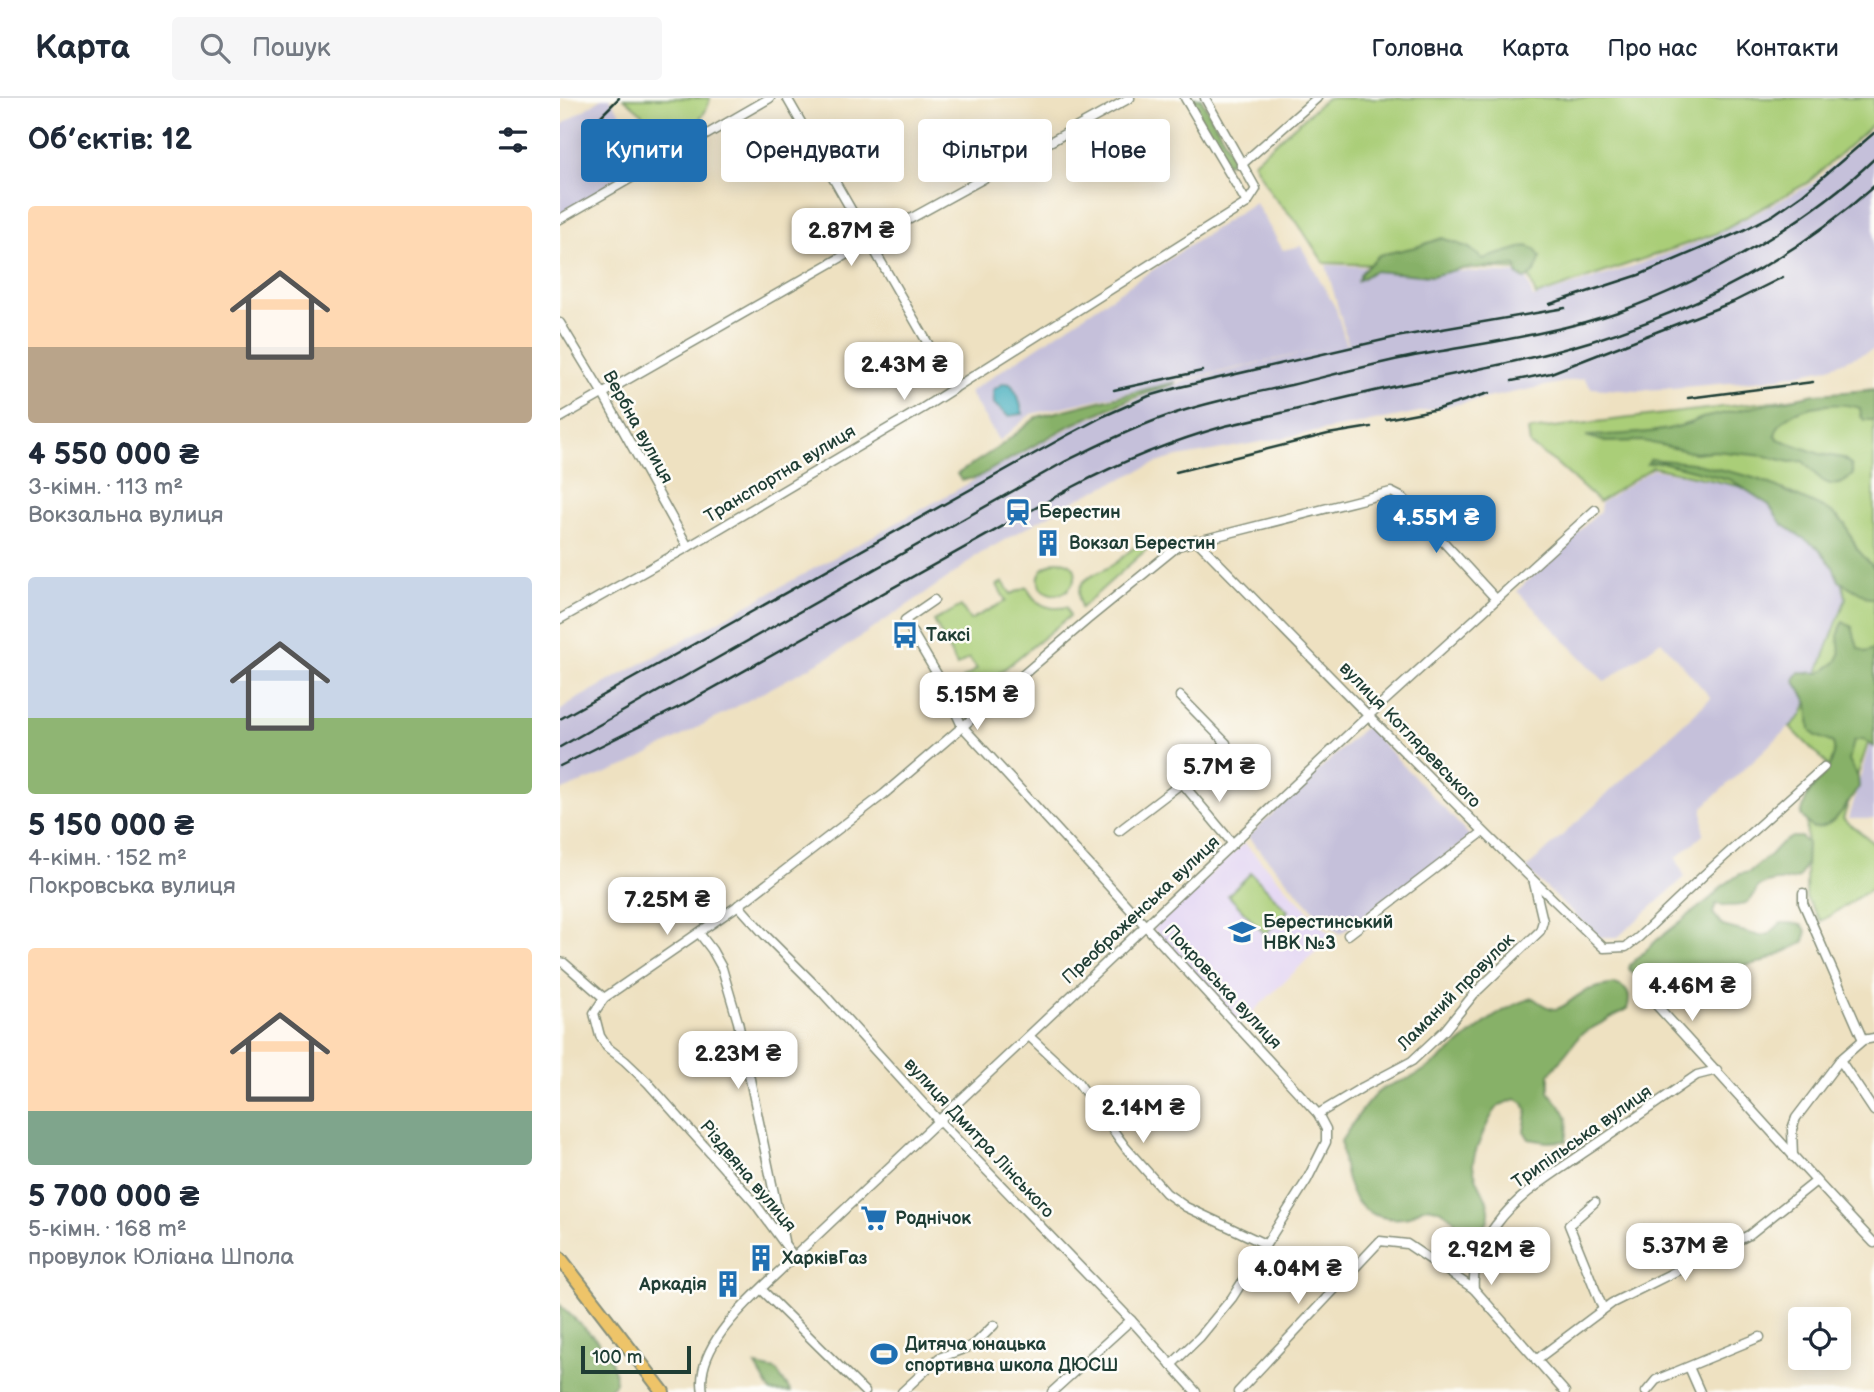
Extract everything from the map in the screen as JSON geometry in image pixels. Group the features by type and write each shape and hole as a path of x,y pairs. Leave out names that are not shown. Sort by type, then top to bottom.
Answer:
{"highway":[{"path":"560,1258 663,1392"}],"street":[{"path":"560,219 770,98"},
{"path":"787,98 867,242 954,389"},
{"path":"560,418 867,242 1130,98"},
{"path":"1185,98 1247,204"},
{"path":"1205,98 1241,165 1317,98"},
{"name":"Транспортна вулиця","path":"560,620 954,389 1247,204 1256,189 1241,165"},
{"name":"Вербна вулиця","path":"560,323 603,394 688,547"},
{"path":"560,962 604,998 738,905 884,794 1178,546 1391,492 1403,498 1496,599"},
{"name":"Преображенська вулиця","path":"703,1392 704,1364 716,1339 734,1317 794,1257 1369,715 1595,510"},
{"name":"вулиця Котляревського","path":"1196,540 1483,832 1604,948 1626,947 1639,937 1824,767"},
{"name":"Покровська вулиця","path":"934,600 905,620 941,681 962,726 1318,1114"},
{"path":"1119,831 1182,783 1226,743 1180,696"},
{"path":"1182,783 1233,844"},
{"path":"1348,935 1483,832"},
{"name":"Ламаний провулок","path":"1318,1114 1412,1061 1445,1030 1474,994 1540,931 1543,921 1533,881"},
{"path":"1802,893 1803,904 1863,1040"},
{"name":"вулиця Дмитра Лінського","path":"738,905 1196,1392"},
{"path":"699,933 723,968 738,1022 784,1244"},
{"path":"1647,995 1815,1182 1874,1243"},
{"name":"Різдвяна вулиця","path":"604,998 594,1013 600,1036 607,1047 648,1083 754,1202 794,1257"},
{"path":"1030,1037 1077,1081 1126,1148 1166,1193 1185,1207 1265,1244"},
{"path":"1793,1157 1792,1129 1796,1118 1840,1059 1863,1040 1874,1038"},
{"path":"1840,1059 1874,1111"},
{"name":"Трипільська вулиця","path":"1474,1289 1476,1261 1485,1243 1496,1224 1527,1192 1697,1075 1717,1070"},
{"path":"1171,1365 1200,1337 1232,1298 1307,1180 1326,1142 1326,1129 1318,1114"},
{"path":"1536,1360 1603,1309 1749,1235 1815,1182"},
{"path":"1595,1202 1569,1225 1603,1309"},
{"path":"1238,1392 1380,1241 1407,1244 1474,1289 1565,1392"},
{"path":"762,1290 865,1392"},
{"path":"1052,1392 1131,1320"},
{"path":"902,1392 939,1358 974,1345 994,1325"},
{"path":"1646,1392 1656,1381 1760,1337"},
{"path":"1689,1367 1700,1392"}],"shaded area":[{"path":"602,98 610,98 624,119 581,119 581,182 616,182 560,215 560,126"},
{"path":"1874,127 1874,349 1827,368 1765,380 1637,391 1591,388 1584,378 1375,421 1173,458 1154,464 1081,497 976,556 838,652 630,764 560,791 560,711 573,701 1071,427 1185,381 1331,347 1031,414 999,441 969,392 1255,202 1283,250 1301,246 1336,309 1346,344 1348,343 1326,265 1525,274 1533,298 1628,268 1714,236 1813,183"},
{"path":"1653,469 1756,490 1837,559 1846,598 1802,715 1703,807 1703,835 1676,858 1685,877 1618,937 1599,937 1526,869 1711,698 1661,641 1605,682 1517,591 1600,511 1601,503"},
{"path":"1874,725 1874,819 1849,819 1873,730"},
{"path":"1366,726 1471,837 1340,934 1318,915 1248,837"},
{"name":"Берестинський НВК №3","path":"1244,843 1332,936 1240,1024 1152,928"}],"green space":[{"path":"624,98 710,98 699,119 645,119"},
{"path":"1189,98 1201,98 1235,159 1226,164"},
{"path":"1327,98 1874,98 1874,123 1809,182 1715,234 1536,296 1527,270 1324,263 1297,222 1272,195 1253,162"},
{"path":"1442,238 1469,248 1483,259 1527,246 1535,249 1540,257 1534,272 1525,279 1517,275 1516,266 1459,269 1432,276 1374,271 1358,281 1361,273 1379,255"},
{"path":"1175,382 1069,426 976,478 961,480 957,474 999,447 1037,417"},
{"path":"1874,389 1874,725 1843,819 1874,843 1874,887 1821,921 1806,898 1807,794 1827,764 1790,727 1802,715 1846,598 1837,559 1756,490 1653,467 1599,502 1556,463 1530,445 1528,430"},
{"path":"1874,390 1874,420 1864,420 1860,408 1824,405 1799,411 1788,417 1775,435 1778,439 1820,454 1843,458 1851,464 1853,474 1839,484 1820,479 1803,461 1790,462 1765,456 1714,451 1695,453 1643,441 1606,442 1586,436 1660,431 1702,418 1815,394"},
{"path":"1651,459 1692,463 1744,475 1832,512 1845,524 1857,549 1874,568 1874,598 1869,598 1839,581 1833,567 1818,548 1782,524 1769,505 1731,480 1661,462 1647,464"},
{"path":"1142,544 1148,548 1081,608 1079,589 1082,583"},
{"path":"1056,561 1068,563 1074,568 1075,575 1067,590 1050,594 1040,587 1039,577 1048,565"},
{"path":"1003,582 1011,594 1027,587 1038,602 1048,607 1067,607 1070,616 972,695 963,679 977,669 969,658 957,666 934,621 961,606 970,620 1006,601 997,585"},
{"path":"1843,622 1852,627 1858,648 1866,652 1874,649 1874,747 1863,739 1854,741 1849,760 1858,777 1859,787 1834,820 1821,827 1812,828 1801,815 1806,799 1826,772 1834,751 1833,743 1816,736 1810,730 1808,703 1794,680 1799,672 1820,673 1836,662 1840,654 1838,636"},
{"path":"1792,837 1801,837 1807,843 1806,863 1799,878 1764,884 1758,887 1746,903 1734,906 1716,904 1713,913 1723,926 1760,936 1769,934 1781,923 1801,925 1806,931 1803,943 1763,962 1731,968 1715,980 1678,997 1669,998 1646,987 1629,969 1657,940 1721,887 1740,874 1749,872 1780,844"},
{"path":"1251,873 1288,911 1265,934 1228,895"},
{"path":"1614,984 1623,987 1628,993 1627,1009 1581,1034 1549,1075 1549,1092 1563,1109 1567,1119 1566,1141 1529,1139 1524,1131 1527,1112 1524,1103 1516,1099 1496,1109 1476,1152 1473,1165 1489,1208 1487,1222 1483,1227 1466,1239 1458,1234 1453,1219 1434,1209 1426,1207 1404,1218 1386,1218 1362,1207 1349,1185 1341,1141 1377,1093 1431,1066 1486,1022 1516,1004 1533,998 1550,1008 1561,1008 1586,991"},
{"path":"560,1305 596,1340 611,1361 615,1384 606,1392 560,1392"},
{"path":"756,1366 776,1370 791,1392 771,1392"}],"water":[{"path":"1004,383 1011,384 1023,414 1008,416 994,404 993,390"}],"railway":[{"path":"598,119 619,98"},
{"path":"1550,304 1639,275 1773,215 1803,194 1874,133"},
{"path":"560,747 1066,461 1128,431 1213,402 1399,359 1545,332 1621,311 1688,283 1755,247 1819,205 1874,159"},
{"path":"560,766 683,705 1073,487 1129,460 1225,426 1521,360 1631,328 1706,297 1777,259 1810,237 1874,186"},
{"path":"1512,381 1551,373 1733,302 1783,277"},
{"path":"560,719 1066,436 1149,396 1396,337 1565,308"},
{"path":"1114,390 1202,371"},
{"path":"1688,398 1813,382"},
{"path":"1386,419 1438,409 1489,393"},
{"path":"1176,472 1328,434 1371,427"}],"place":[{"name":"Берестин","path":"1018,512"},
{"name":"Вокзал Берестин","path":"1048,543"},
{"name":"Таксі","path":"905,635"},
{"name":"Берестинський НВК №3","path":"1242,932"},
{"name":"Роднічок","path":"874,1218"},
{"name":"ХарківГаз","path":"761,1258"},
{"name":"Аркадія","path":"728,1284"},
{"name":"Дитяча юнацька спортивна школа ДЮСШ","path":"884,1354"}]}
